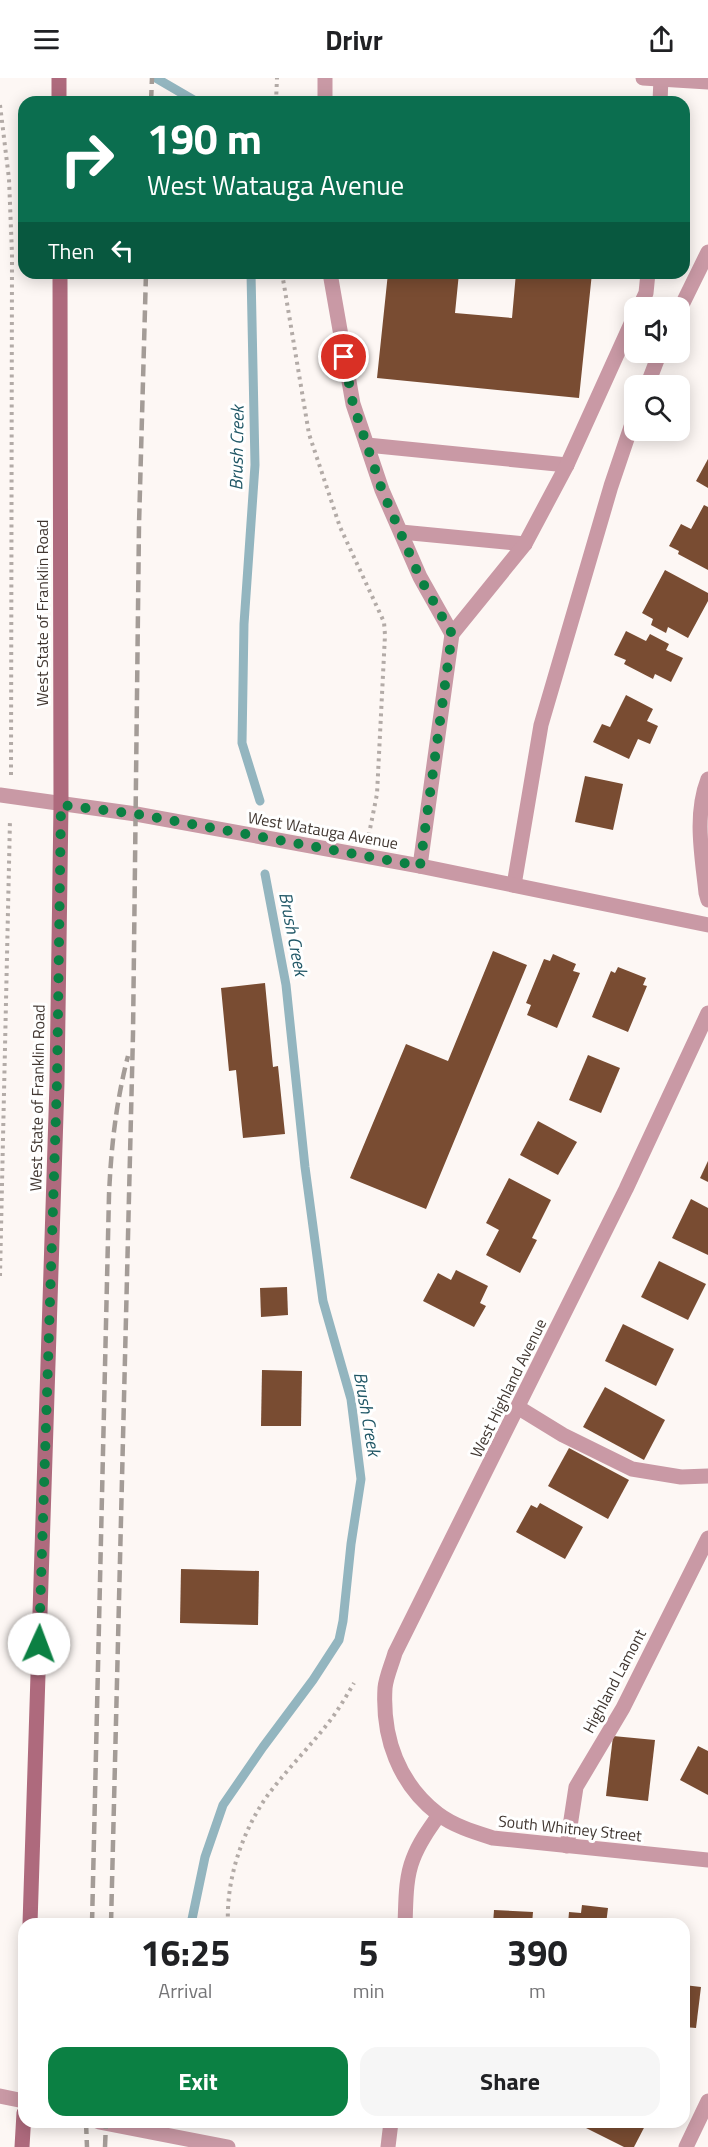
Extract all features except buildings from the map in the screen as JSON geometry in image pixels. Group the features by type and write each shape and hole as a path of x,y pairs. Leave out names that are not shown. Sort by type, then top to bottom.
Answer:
{"main road":[{"path":"59,78 59,96"},
{"name":"West State of Franklin Road","path":"30,1918 56,1095 61,805 60,279"},
{"path":"22,2147 23,2128"}],"street":[{"path":"324,96 325,78"},
{"path":"643,78 708,82"},
{"path":"660,96 661,79"},
{"path":"686,297 708,252"},
{"path":"331,279 353,404 382,490 420,578 452,634"},
{"path":"644,297 647,279"},
{"path":"420,866 452,634 525,544 567,465 624,339"},
{"path":"514,885 541,725 626,441"},
{"path":"367,445 567,465"},
{"path":"401,532 525,544"},
{"path":"708,779 703,793 699,825 708,900"},
{"name":"West Watauga Avenue","path":"6,796 136,814 420,866 708,925"},
{"name":"West Highland Avenue","path":"409,1785 395,1758 386,1726 385,1686 395,1653 519,1408 626,1189 708,1013"},
{"path":"519,1408 563,1435 632,1469 681,1477 708,1476"},
{"name":"Highland Lamont","path":"567,1846 576,1787 623,1708 708,1538"},
{"name":"South Whitney Street","path":"409,1785 439,1815 468,1830 493,1838 708,1860"},
{"path":"405,1918 412,1861 425,1835 439,1815"},
{"path":"0,2096 18,2100"},
{"path":"686,2147 708,2101"},
{"path":"130,2128 228,2147"},
{"path":"388,2147 390,2128"}],"path":[{"path":"276,96 277,78"},
{"path":"0,105 9,179 12,254 0,1276"},
{"path":"283,279 309,434 340,527 384,622 377,794 364,856"},
{"path":"228,1918 229,1891 237,1859 255,1816 266,1798 332,1718 354,1683"}],"waterway":[{"name":"Brush Creek","path":"156,78 187,96"},
{"name":"Brush Creek","path":"251,279 255,465 244,624 242,743 260,801"},
{"name":"Brush Creek","path":"192,1918 205,1857 223,1805 339,1640 361,1479 351,1399 323,1301 305,1167 286,985 265,874"}],"railway":[{"path":"151,96 152,78"},
{"path":"111,1918 133,1034 139,525 146,279"},
{"path":"92,1918 109,1195 115,1125 128,1056"},
{"path":"86,2128 87,2147"},
{"path":"105,2147 106,2128"}],"route":[{"path":"39,1644 57,1083 61,805 136,814 420,866 452,634 420,578 382,490 353,404 344,357"}]}
